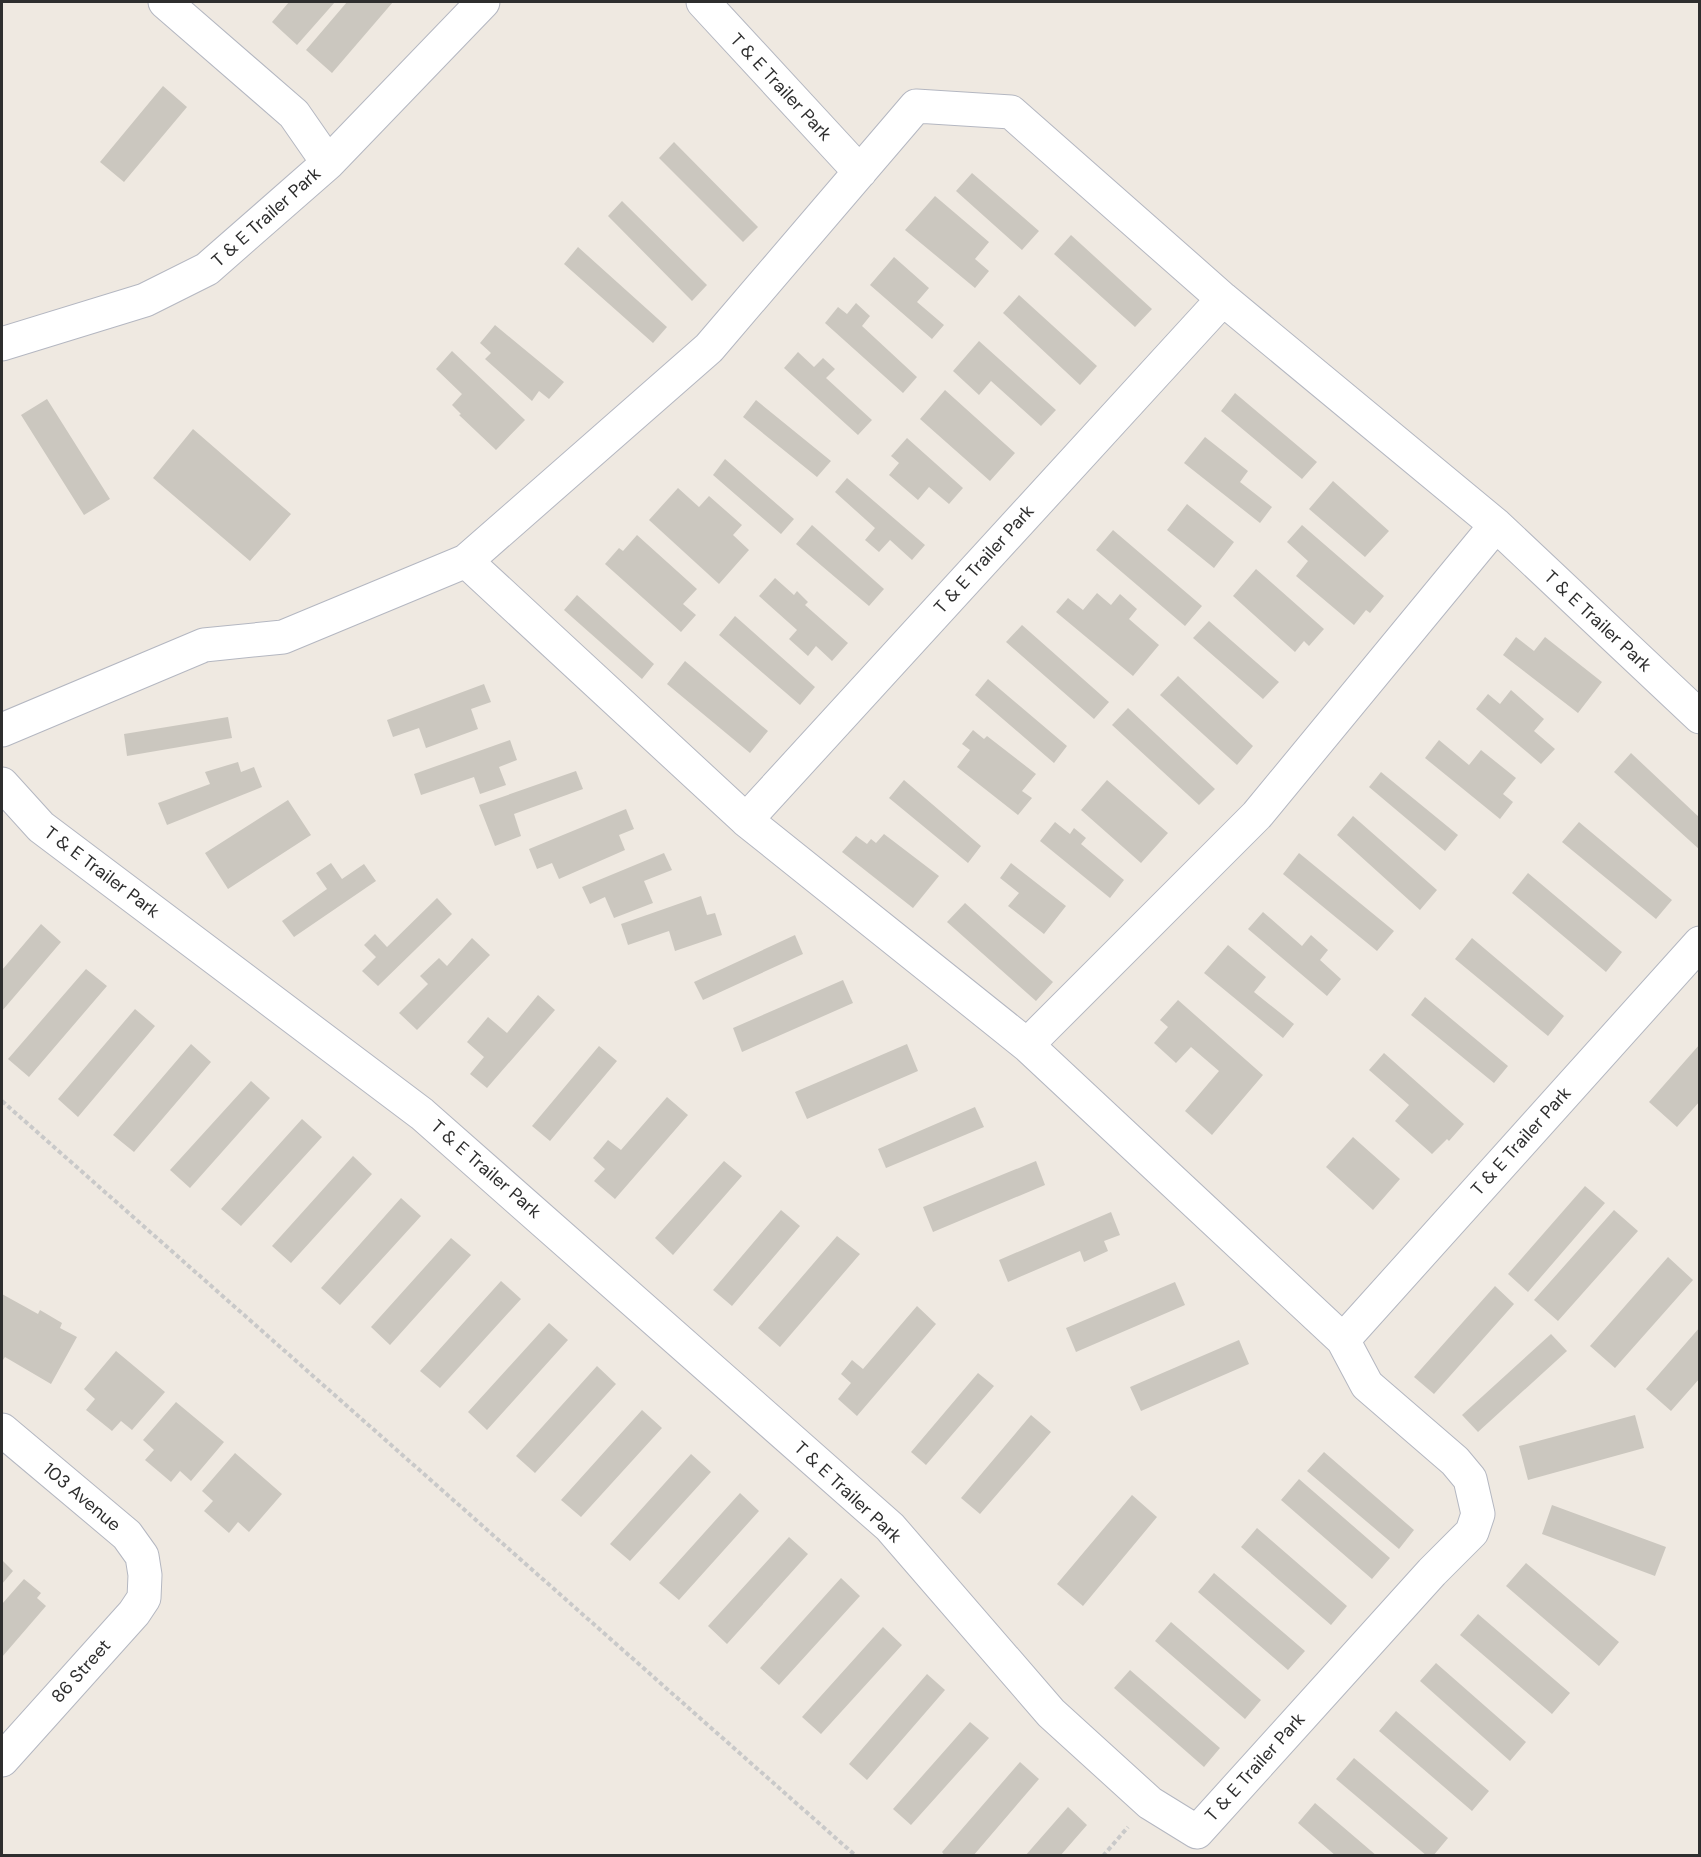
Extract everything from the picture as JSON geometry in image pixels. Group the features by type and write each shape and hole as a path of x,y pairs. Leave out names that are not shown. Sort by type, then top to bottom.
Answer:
{"street":[{"name":"T & E Trailer Park","path":"165,2 294,114 328,163"},
{"name":"T & E Trailer Park","path":"2,344 145,300 207,269 328,163 483,2"},
{"name":"T & E Trailer Park","path":"703,2 860,172"},
{"name":"T & E Trailer Park","path":"2,730 204,645 283,637 466,561 709,348 916,106 1011,111 1223,299 1496,525 1700,717"},
{"name":"T & E Trailer Park","path":"746,820 1223,299"},
{"path":"1027,1045 1257,815 1496,525"},
{"name":"T & E Trailer Park","path":"2,784 41,827 422,1114 890,1527 1051,1713 1150,1803 1197,1832 1432,1572 1472,1533 1478,1514 1470,1479 1455,1461 1367,1385 1343,1340 1027,1045 746,820 466,561"},
{"name":"T & E Trailer Park","path":"1343,1340 1700,943"},
{"name":"103 Avenue","path":"2,1430 127,1535 142,1556 145,1575"},
{"name":"86 Street","path":"2,1760 134,1613 144,1598 145,1575"}],"path":[{"path":"2,1101 856,1856"}],"building":[{"path":"289,2 335,2 297,45 272,22"},
{"path":"347,2 393,2 332,73 306,50"},
{"path":"163,86 187,107 124,182 100,162"},
{"path":"674,142 758,227 743,242 659,158"},
{"path":"972,173 1039,231 1022,250 956,191"},
{"path":"935,196 989,242 975,259 989,271 975,288 905,230"},
{"path":"622,201 707,285 692,301 608,216"},
{"path":"1071,235 1152,309 1135,327 1054,254"},
{"path":"578,247 667,327 653,343 564,264"},
{"path":"894,257 929,288 917,302 944,325 932,339 870,285"},
{"path":"1019,295 1097,366 1080,385 1003,313"},
{"path":"856,303 870,316 862,326 917,377 903,393 825,323 838,307 847,314"},
{"path":"495,325 564,382 549,399 539,391 532,401 485,359 491,353 480,343"},
{"path":"979,341 1056,410 1041,426 991,381 979,395 953,371"},
{"path":"452,351 525,420 496,450 459,415 461,414 452,405 462,394 436,369"},
{"path":"798,352 814,367 823,358 835,369 826,378 872,420 858,435 784,368"},
{"path":"945,390 1015,453 990,481 920,419"},
{"path":"1235,393 1317,462 1302,479 1221,411"},
{"path":"47,399 110,499 84,515 21,415"},
{"path":"756,400 831,461 817,477 743,417"},
{"path":"193,429 291,514 250,561 153,478"},
{"path":"1205,437 1248,471 1240,482 1272,507 1260,523 1184,463"},
{"path":"907,438 963,488 949,504 929,487 918,500 889,475 899,463 891,456"},
{"path":"725,459 794,519 781,534 713,475"},
{"path":"847,478 925,545 912,560 890,540 879,552 865,540 875,528 835,492"},
{"path":"1333,481 1389,531 1365,557 1309,509"},
{"path":"678,488 699,507 709,496 742,525 733,535 749,550 719,584 649,520"},
{"path":"1187,504 1234,542 1214,568 1167,530"},
{"path":"812,525 884,589 869,606 796,544"},
{"path":"1302,525 1384,596 1370,613 1366,610 1354,625 1296,576 1308,561 1287,542"},
{"path":"1113,530 1202,606 1185,626 1096,550"},
{"path":"637,535 697,589 683,604 696,615 681,632 605,564 619,548 623,551"},
{"path":"1256,569 1324,629 1309,646 1304,641 1295,652 1233,596"},
{"path":"775,578 794,595 797,591 808,602 805,605 848,643 832,661 816,646 808,656 789,639 797,630 759,596"},
{"path":"1097,593 1111,605 1120,594 1137,609 1129,619 1159,645 1133,676 1056,612 1068,598 1083,610"},
{"path":"577,595 654,664 642,679 564,610"},
{"path":"735,616 815,687 800,705 719,635"},
{"path":"1209,621 1279,682 1263,699 1193,638"},
{"path":"1022,625 1109,702 1094,719 1006,642"},
{"path":"1516,637 1534,651 1545,637 1602,682 1578,713 1503,655"},
{"path":"685,661 768,731 750,753 667,684"},
{"path":"1178,676 1253,746 1237,765 1160,695"},
{"path":"988,679 1067,746 1054,763 975,695"},
{"path":"484,684 491,702 471,709 478,729 426,748 419,728 393,737 387,720"},
{"path":"1511,690 1544,719 1534,731 1555,749 1541,764 1476,709 1488,694 1500,704"},
{"path":"1128,708 1215,789 1199,805 1112,725"},
{"path":"228,717 232,738 127,756 124,734"},
{"path":"973,730 984,739 987,736 1036,774 1022,791 1032,798 1018,815 957,767 970,750 962,744"},
{"path":"510,740 517,760 499,767 506,785 480,794 474,777 421,795 414,774"},
{"path":"1439,740 1469,765 1481,750 1516,778 1503,794 1513,802 1500,819 1425,758"},
{"path":"1631,753 1700,818 1700,850 1614,772"},
{"path":"238,762 241,772 254,767 262,787 167,825 158,803 210,784 205,772"},
{"path":"576,771 583,789 514,814 521,836 495,846 479,805"},
{"path":"1381,772 1458,835 1445,851 1369,787"},
{"path":"904,780 981,846 968,863 889,798"},
{"path":"1107,780 1168,833 1141,863 1081,810"},
{"path":"288,800 311,835 228,889 205,853"},
{"path":"626,809 634,829 619,835 625,850 559,879 552,863 537,869 529,849"},
{"path":"1353,816 1437,890 1420,910 1337,835"},
{"path":"1055,822 1070,834 1074,828 1086,838 1081,844 1124,880 1110,898 1040,841"},
{"path":"1579,822 1672,900 1656,919 1562,842"},
{"path":"884,834 939,876 913,908 842,852 856,836 867,844 871,839 876,843"},
{"path":"664,853 672,870 644,881 653,903 614,918 605,897 590,904 582,887"},
{"path":"1299,853 1394,931 1377,951 1283,874"},
{"path":"331,863 342,879 364,864 376,881 294,937 282,921 327,889 316,873"},
{"path":"1011,863 1066,906 1044,934 1008,906 1019,893 1000,878"},
{"path":"1528,873 1622,952 1606,972 1512,893"},
{"path":"701,896 707,915 715,913 722,935 675,951 669,931 628,945 621,924"},
{"path":"437,898 452,914 378,986 362,971 376,957 364,945 375,934 387,947"},
{"path":"965,903 1053,982 1036,1001 947,922"},
{"path":"1263,912 1302,946 1311,935 1328,950 1320,960 1341,979 1327,996 1248,929"},
{"path":"41,924 61,942 2,1011 2,970"},
{"path":"795,935 803,954 703,1000 694,982"},
{"path":"472,938 490,955 417,1030 399,1013 428,984 420,976 439,958 447,966"},
{"path":"1472,938 1564,1016 1548,1036 1455,959"},
{"path":"1228,945 1266,977 1254,992 1294,1024 1283,1038 1204,973"},
{"path":"86,969 107,986 29,1077 8,1059"},
{"path":"843,980 853,1003 742,1052 733,1028"},
{"path":"538,995 555,1010 487,1088 470,1074 484,1057 467,1042 488,1017 507,1033"},
{"path":"1425,997 1508,1066 1494,1083 1411,1015"},
{"path":"1178,1000 1263,1075 1212,1135 1185,1111 1219,1071 1191,1047 1176,1063 1154,1043 1168,1027 1160,1020"},
{"path":"135,1009 155,1026 78,1117 58,1099"},
{"path":"191,1044 211,1062 134,1152 113,1135"},
{"path":"907,1044 918,1071 807,1119 795,1092"},
{"path":"1700,1044 1700,1101 1677,1127 1649,1102"},
{"path":"599,1046 617,1061 550,1141 532,1126"},
{"path":"1384,1053 1464,1124 1449,1141 1447,1139 1432,1154 1395,1121 1409,1105 1369,1070"},
{"path":"251,1081 270,1098 190,1188 170,1170"},
{"path":"667,1097 688,1115 615,1199 594,1181 605,1169 593,1158 608,1140 621,1150"},
{"path":"975,1107 984,1127 886,1168 878,1149"},
{"path":"302,1119 322,1137 241,1226 221,1209"},
{"path":"1353,1137 1400,1179 1373,1210 1326,1167"},
{"path":"353,1156 372,1174 291,1263 272,1246"},
{"path":"724,1161 742,1176 673,1255 655,1238"},
{"path":"1036,1161 1045,1185 933,1232 923,1207"},
{"path":"1585,1186 1605,1203 1528,1292 1508,1274"},
{"path":"401,1198 421,1216 340,1305 321,1288"},
{"path":"781,1210 800,1226 732,1306 713,1290"},
{"path":"1614,1210 1638,1231 1558,1321 1534,1300"},
{"path":"1111,1212 1120,1235 1104,1241 1108,1251 1084,1262 1080,1251 1008,1282 999,1260"},
{"path":"837,1236 860,1254 780,1347 758,1328"},
{"path":"451,1238 471,1255 390,1345 371,1327"},
{"path":"1668,1257 1693,1280 1615,1368 1590,1346"},
{"path":"501,1281 521,1299 440,1388 420,1371"},
{"path":"1175,1282 1185,1305 1076,1352 1066,1328"},
{"path":"1495,1286 1514,1304 1434,1394 1414,1377"},
{"path":"2,1294 38,1314 40,1310 62,1323 60,1328 77,1337 51,1384 5,1357 2,1359"},
{"path":"917,1306 936,1324 857,1416 838,1399 851,1383 841,1374 852,1360 863,1369"},
{"path":"549,1323 568,1340 487,1430 468,1412"},
{"path":"1700,1327 1700,1378 1671,1411 1646,1389"},
{"path":"1551,1334 1567,1351 1478,1432 1462,1415"},
{"path":"1239,1340 1249,1364 1141,1411 1130,1387"},
{"path":"116,1351 165,1392 132,1430 121,1421 112,1431 86,1410 95,1399 84,1389"},
{"path":"597,1366 616,1384 535,1473 516,1456"},
{"path":"978,1373 994,1386 926,1465 911,1452"},
{"path":"176,1402 224,1442 191,1481 180,1471 171,1482 145,1460 154,1450 143,1440"},
{"path":"642,1410 662,1428 581,1517 561,1500"},
{"path":"1031,1415 1051,1432 980,1514 961,1498"},
{"path":"1635,1415 1644,1448 1528,1480 1519,1446"},
{"path":"1324,1452 1414,1530 1399,1549 1307,1471"},
{"path":"235,1453 282,1494 249,1532 238,1522 229,1533 204,1511 213,1501 202,1491"},
{"path":"691,1454 711,1472 630,1561 610,1544"},
{"path":"1299,1479 1390,1558 1372,1579 1281,1500"},
{"path":"740,1493 759,1511 679,1600 659,1583"},
{"path":"1132,1495 1157,1517 1083,1606 1057,1584"},
{"path":"1552,1505 1666,1547 1655,1576 1542,1534"},
{"path":"1257,1528 1347,1606 1331,1625 1241,1547"},
{"path":"789,1537 808,1554 727,1644 708,1626"},
{"path":"2,1560 13,1571 2,1584"},
{"path":"1526,1563 1619,1642 1599,1666 1506,1586"},
{"path":"1214,1573 1305,1651 1288,1670 1198,1592"},
{"path":"841,1578 860,1596 779,1685 760,1668"},
{"path":"24,1579 41,1593 37,1598 46,1606 2,1657 2,1604"},
{"path":"1478,1614 1570,1693 1552,1714 1460,1635"},
{"path":"1171,1622 1261,1700 1245,1719 1155,1641"},
{"path":"883,1627 902,1645 821,1734 802,1717"},
{"path":"1436,1663 1526,1742 1510,1761 1420,1681"},
{"path":"1130,1670 1220,1748 1204,1767 1114,1688"},
{"path":"927,1674 945,1690 867,1780 849,1764"},
{"path":"1396,1711 1489,1791 1472,1811 1379,1731"},
{"path":"970,1722 989,1738 911,1825 893,1809"},
{"path":"1354,1758 1448,1838 1433,1856 1427,1856 1336,1779"},
{"path":"1020,1762 1039,1779 973,1856 945,1856 942,1852"},
{"path":"1315,1803 1377,1856 1336,1856 1298,1823"},
{"path":"1068,1807 1087,1825 1060,1856 1025,1856"}]}
